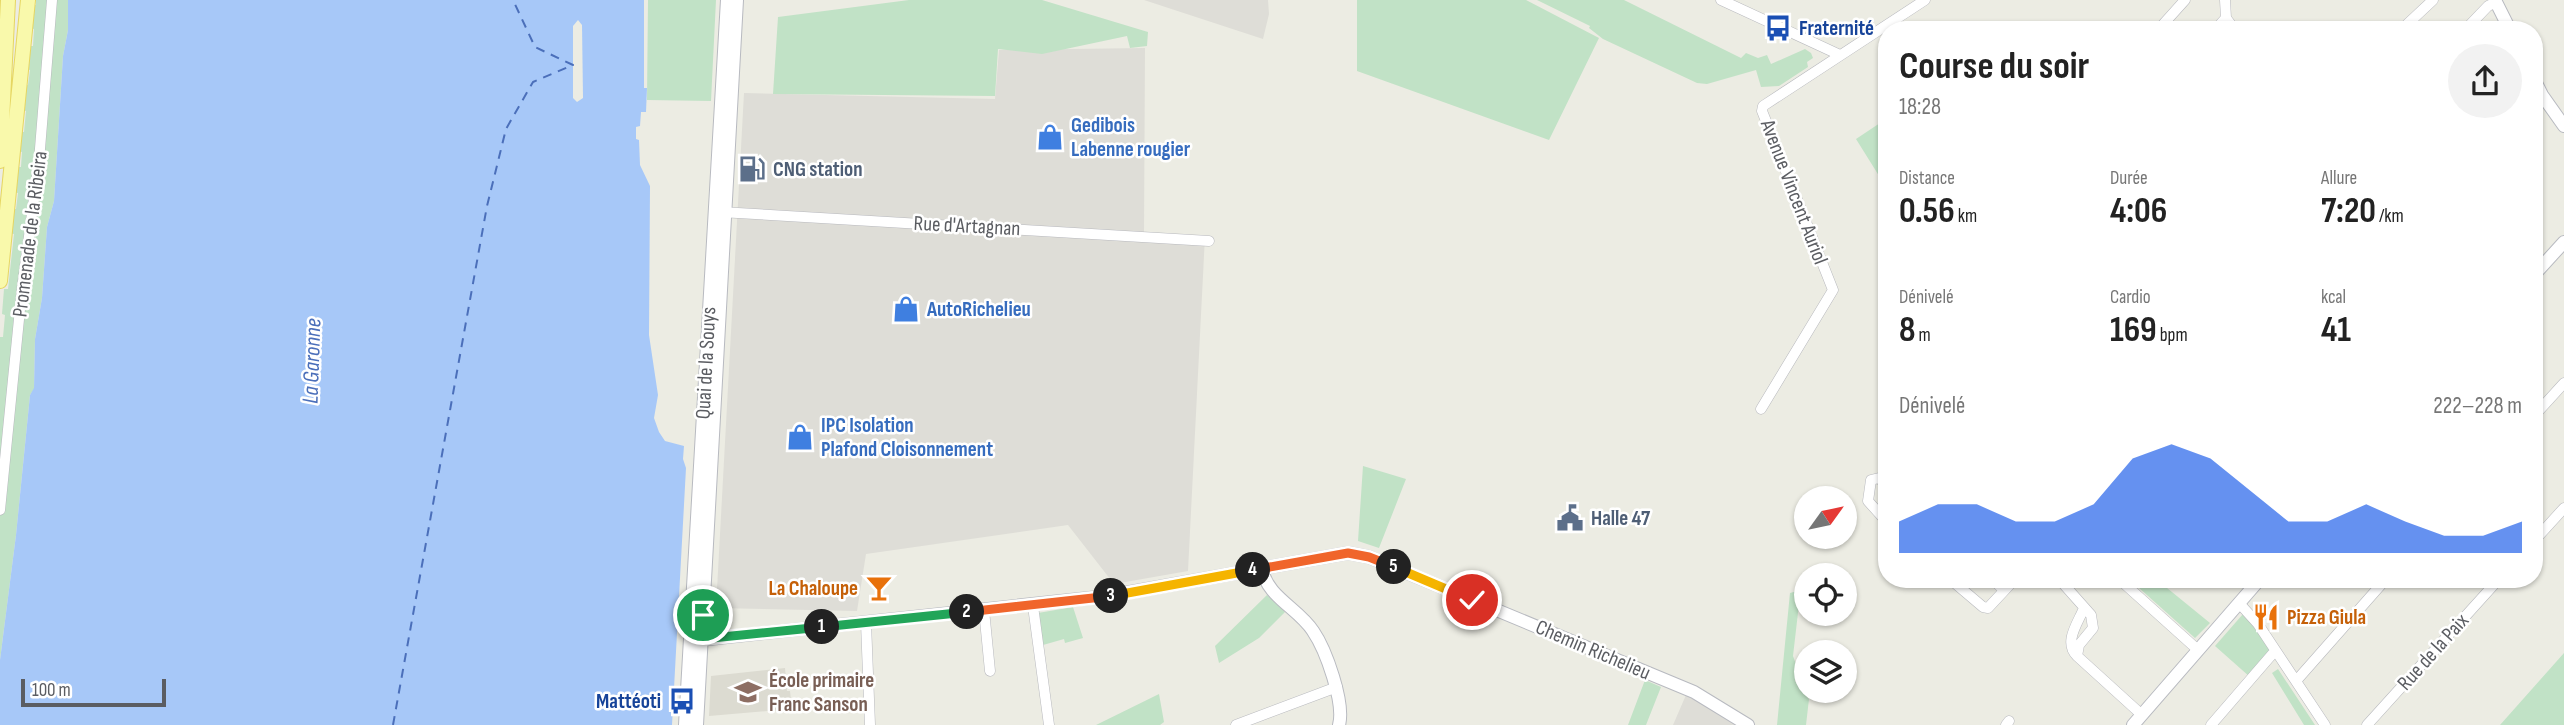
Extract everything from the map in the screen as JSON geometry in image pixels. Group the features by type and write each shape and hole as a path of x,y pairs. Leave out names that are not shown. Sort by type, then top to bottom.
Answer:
{"main road":[{"path":"0,161 8,0"},
{"path":"0,281 28,0"}],"street":[{"name":"Promenade de la Ribeira","path":"0,510 38,161 52,0"},
{"name":"Quai de la Souys","path":"697,725 696,638 720,212 727,0"},
{"name":"Quai de la Souys","path":"720,212 737,0"},
{"path":"1721,0 1840,55"},
{"name":"Avenue Vincent Auriol","path":"1893,21 1925,0"},
{"path":"2166,21 2185,0"},
{"path":"2225,0 2228,21"},
{"path":"2410,21 2432,0"},
{"path":"2474,21 2495,1 2505,21"},
{"name":"Avenue Vincent Auriol","path":"1761,409 1833,290 1762,111 1763,106 1878,30"},
{"path":"2543,105 2564,127"},
{"name":"Rue d'Artagnan","path":"720,212 1209,240"},
{"path":"2543,265 2564,242"},
{"path":"2543,406 2564,383"},
{"path":"1878,478 1871,481 1868,501 1878,512"},
{"path":"2543,527 2564,508"},
{"name":"Chemin Richelieu","path":"696,638 1034,606 1108,596 1348,553 1369,557 1693,692 1748,725"},
{"path":"1262,569 1268,586 1313,631 1337,687 1341,713 1339,725"},
{"path":"1961,588 1983,607 1988,608 2004,590"},
{"path":"2067,588 2091,615 2093,628 2080,645 2077,656"},
{"path":"2129,588 2198,650"},
{"path":"2084,608 2070,642 2071,650 2137,720 2252,588"},
{"path":"2296,681 2378,588"},
{"name":"Rue de la Paix","path":"2367,725 2491,588"},
{"path":"2239,603 2258,624 2325,725"},
{"path":"1034,606 1049,725"},
{"path":"984,610 990,671"},
{"path":"866,623 870,725"},
{"name":"Quai de la Souys","path":"685,725 696,638"},
{"path":"2211,725 2275,651"},
{"path":"1236,725 1337,687"}],"shaded area":[{"path":"1144,0 1268,0 1269,14 1263,39"},
{"path":"1145,48 1144,233 1205,236 1188,571 1114,584 1068,525 866,554 857,611 716,608 744,93 995,99 999,50"},
{"name":"École primaire Franc Sanson","path":"785,668 792,709 709,716 711,676"},
{"path":"1686,695 1709,704 1737,725 1673,725"}],"green space":[{"path":"36,0 68,0 68,30 63,56 54,201 47,227 42,298 35,339 34,389 30,395 0,660 0,337 3,337 4,289 8,289 14,234 9,233 12,209 16,209 18,193 13,192 16,167 21,167 22,152 18,151 20,132 24,132 26,111 22,110 24,86 28,85 30,70 26,69 28,46 33,46 34,29 30,28 32,5 36,5"},
{"path":"648,0 716,0 711,101 647,100"},
{"path":"909,0 1042,0 1148,32 1147,46 1130,48 1127,36 1042,54 998,49 995,96 773,94 778,17"},
{"path":"1357,0 1526,0 1599,38 1549,140 1357,71"},
{"path":"1537,0 1624,0 1741,58 1746,53 1758,58 1767,55 1771,64 1805,49 1813,58 1807,62 1808,67 1779,86 1761,87 1756,70 1707,84 1697,83 1603,39 1589,28 1590,26"},
{"path":"1878,124 1878,174 1856,139"},
{"path":"1363,466 1406,479 1379,548 1358,541"},
{"path":"2139,588 2167,588 2210,623 2195,638"},
{"path":"1794,592 1794,626 1796,626 1793,656 1794,703 1809,703 1806,725 1777,725 1790,593"},
{"path":"1267,595 1285,612 1259,638 1219,663 1215,646"},
{"path":"1073,607 1083,638 1065,643 1064,639 1043,645 1038,613"},
{"path":"2243,614 2260,629 2273,649 2250,677 2215,646"},
{"path":"2564,653 2564,725 2500,725"},
{"path":"2278,669 2315,725 2304,725 2272,673"},
{"path":"1645,680 1661,687 1646,725 1628,725"},
{"path":"1159,694 1164,722 1160,725 1096,725"}],"water":[{"name":"La Garonne","path":"68,0 644,0 646,112 641,112 640,126 636,127 636,139 639,140 640,165 650,186 649,335 658,395 654,418 665,441 684,446 683,459 686,468 672,725 0,725 0,660 30,395 34,388 35,339 42,298 47,227 54,201"}],"pier":[{"path":"578,20 582,25 583,98 577,102 573,98 573,26"}],"ferry route":[{"path":"393,725 487,206 506,129 533,82 573,65 535,47 513,0"}],"place":[{"name":"Fraternité","path":"1778,28"},
{"name":"Gedibois Labenne rougier","path":"1050,137"},
{"name":"CNG station","path":"752,169"},
{"name":"AutoRichelieu","path":"906,309"},
{"name":"IPC Isolation Plafond Cloisonnement","path":"800,437"},
{"name":"Halle 47","path":"1570,518"},
{"name":"La Chaloupe","path":"879,588"},
{"name":"Pizza Giula","path":"2266,617"},
{"name":"École primaire Franc Sanson","path":"748,692"},
{"name":"Mattéoti","path":"682,701"}],"route":[{"path":"703,615 702,639 1034,606 1108,596 1348,553 1369,557 1472,600"}]}
